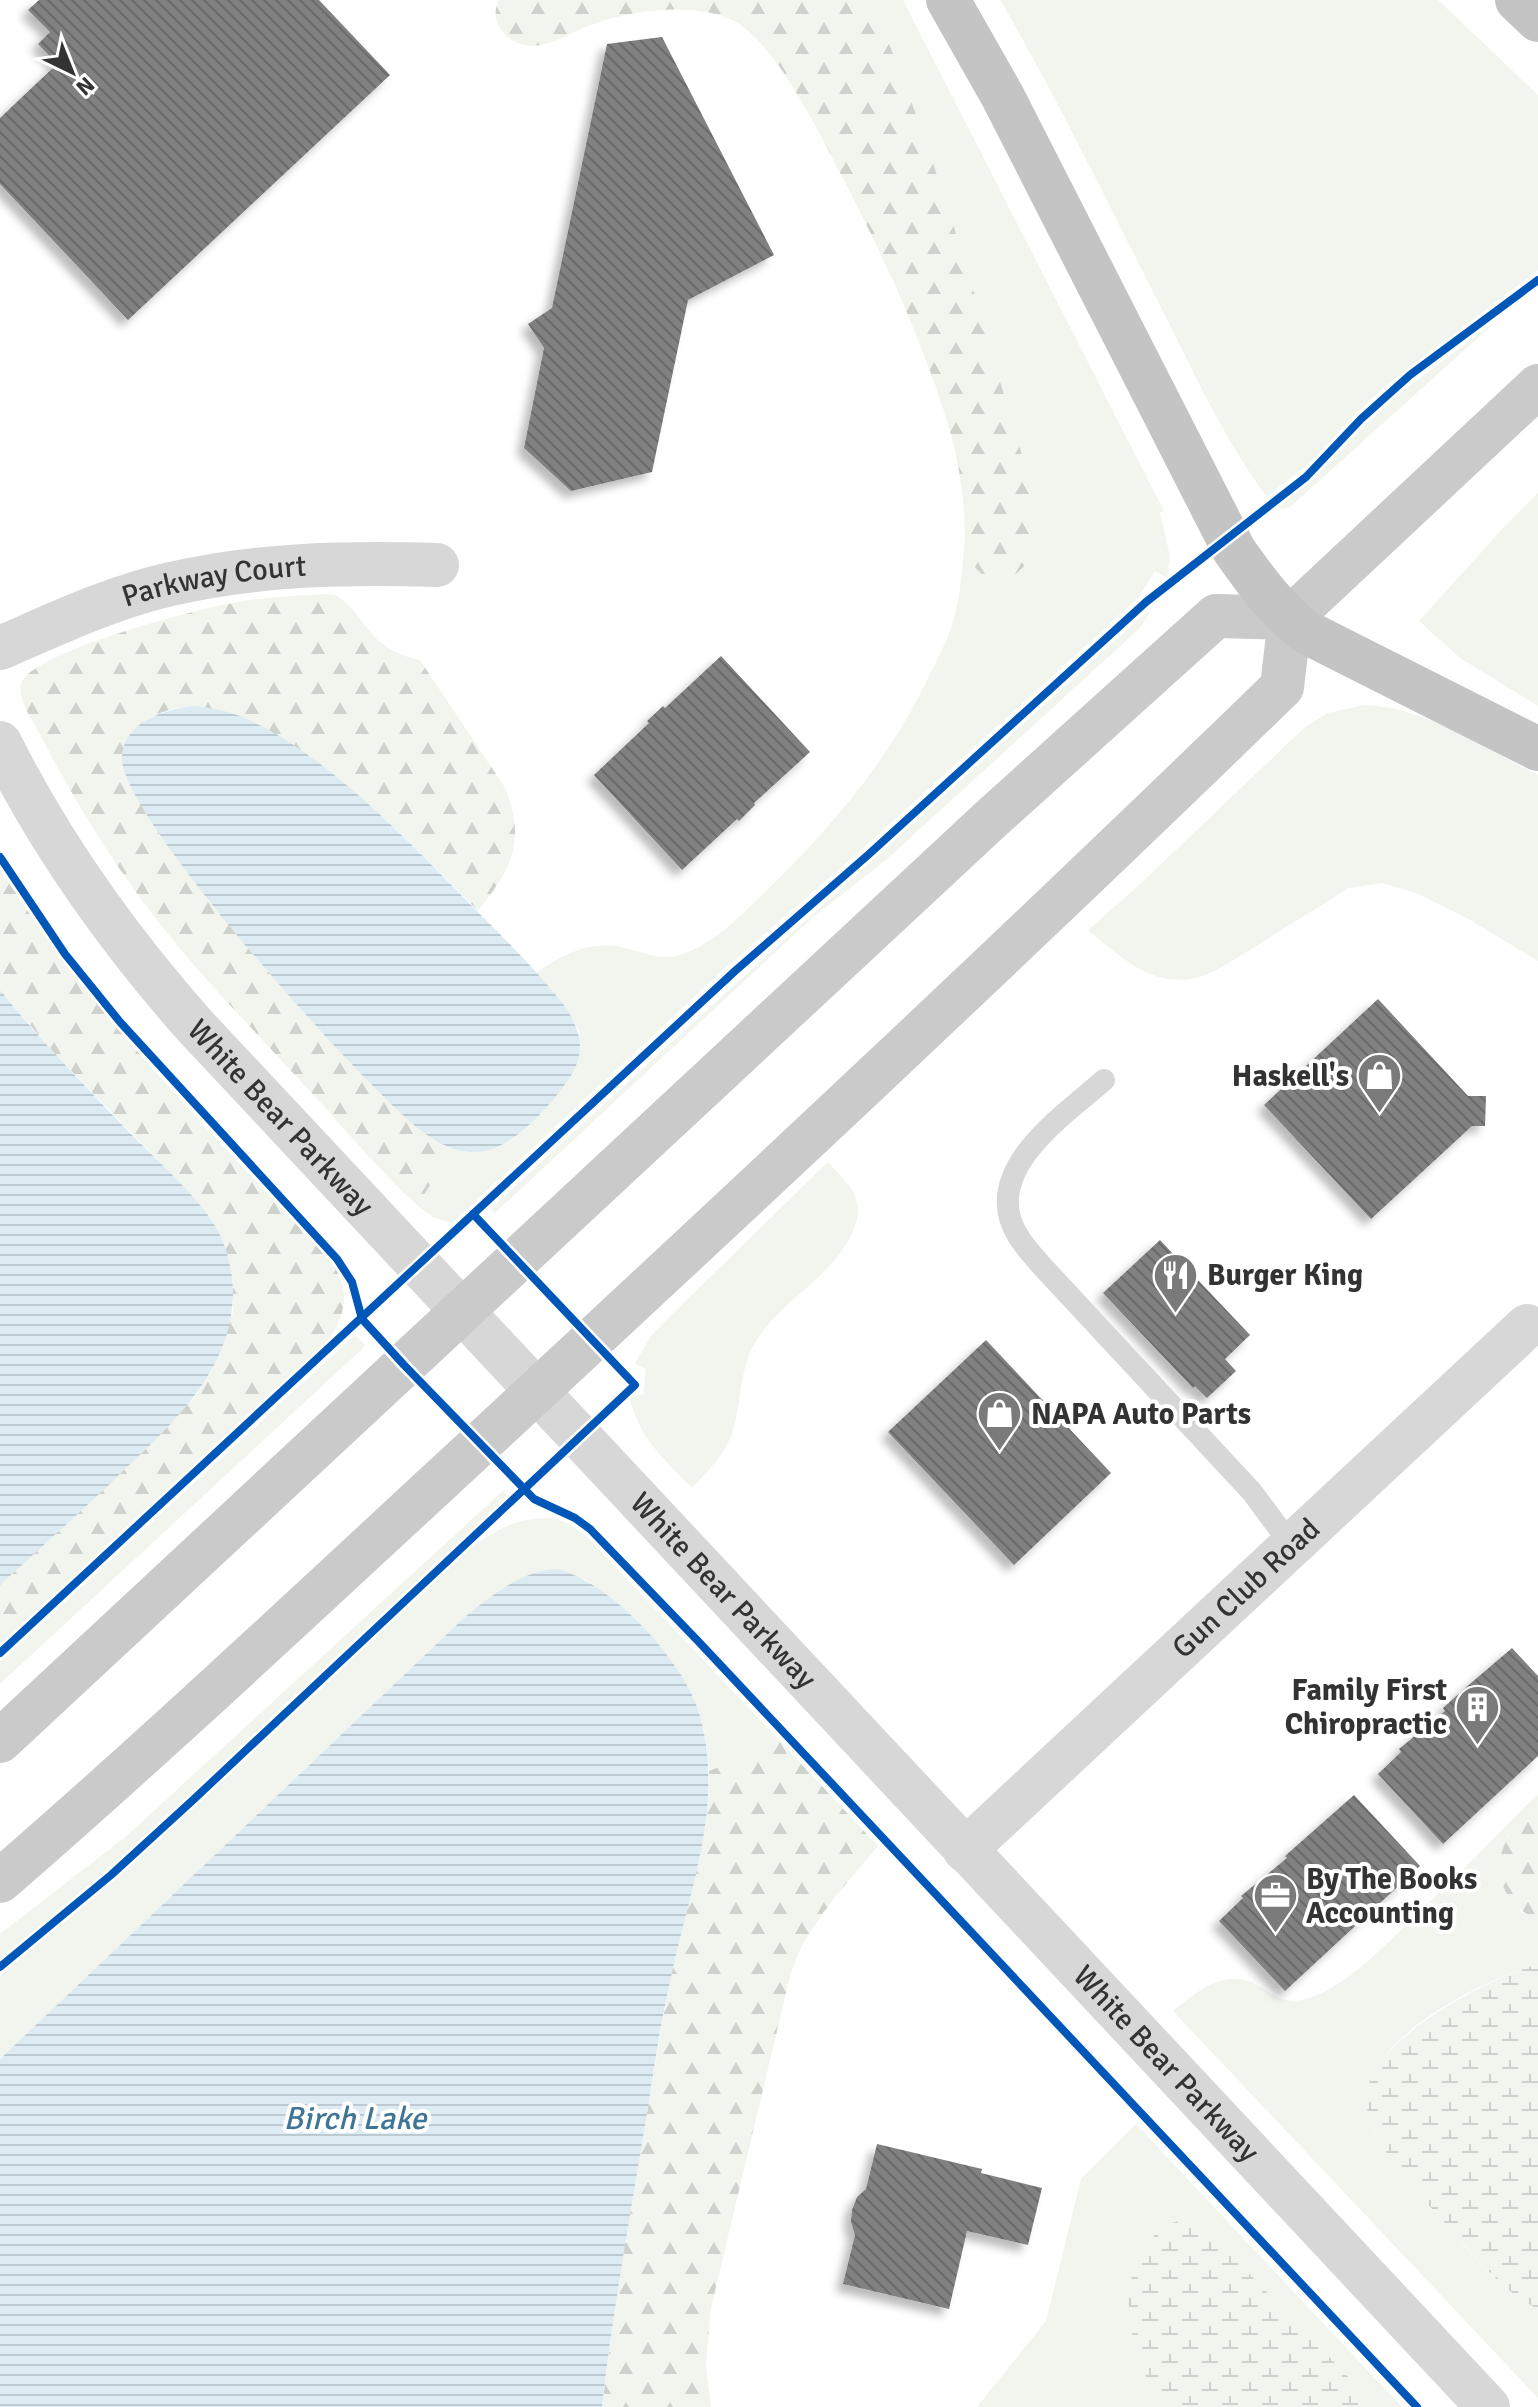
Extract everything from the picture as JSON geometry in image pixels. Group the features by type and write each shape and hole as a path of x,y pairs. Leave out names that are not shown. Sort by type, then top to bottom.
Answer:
{"highway":[{"path":"948,0 1003,97 1234,550 1256,580 1290,618 1318,638 1538,749"},
{"path":"1517,0 1538,20"}],"main road":[{"path":"0,1881 221,1685 537,1391 902,1051 1282,687 1290,618 1538,386"},
{"path":"0,1741 992,818 1216,616 1290,618"}],"street":[{"name":"Parkway Court","path":"0,648 133,595 207,577 319,564 437,565"},
{"name":"White Bear Parkway","path":"0,743 69,865 131,952 233,1068 1488,2407"},
{"name":"Gun Club Road","path":"965,1850 1527,1326"}],"lane":[{"path":"1104,1080 1039,1140 1013,1174 1007,1197 1011,1220 1022,1242 1041,1265 1252,1492 1292,1546"}],"green space":[{"path":"499,0 871,0 942,188 1028,476 1037,537 1029,559 1018,572 1004,579 990,578 978,570 969,557 961,483 953,444 915,331 869,230 817,129 764,47 734,21 701,11 682,10 624,15 548,43 524,45 509,38 498,25 496,9"},
{"path":"871,0 903,0 1164,511 1160,513 1170,556 1167,578 1155,571 1138,598 860,851 723,970 452,1223 433,1217 417,1205 450,1148 466,1152 511,1140 525,1129 567,1081 580,1032 566,1008 536,973 565,955 598,946 621,947 664,957 693,950 737,919 791,866 857,792 913,708 942,651 958,602 965,538 969,559 1020,453 971,281 934,167"},
{"path":"1000,0 1438,0 1538,95 1538,270 1383,388 1314,459 1267,497 1214,412 1066,119"},
{"path":"1500,318 1290,507 1278,507 1311,481 1399,394"},
{"path":"1538,493 1538,706 1460,658 1419,621"},
{"path":"335,595 343,600 383,644 404,656 420,660 504,786 514,822 512,853 500,881 478,911 376,810 332,773 286,741 241,718 198,707 160,713 135,730 122,757 196,883 232,927 383,1097 419,1129 450,1148 417,1205 229,1004 156,919 81,809 22,698 21,684 31,671 84,645 191,612 238,602"},
{"path":"1147,612 1149,614 1139,629 886,860 812,918 495,1213 491,1209 736,984"},
{"path":"1364,705 1387,707 1432,721 1538,775 1538,961 1465,917 1416,893 1382,883 1349,888 1224,966 1185,980 1168,979 1135,966 1088,930 1305,727 1328,713"},
{"path":"0,869 74,974 114,1023 198,1120 330,1260 338,1272 344,1296 340,1319 318,1352 0,1644 0,1585 140,1454 194,1398 213,1368 233,1312 233,1282 229,1259 177,1180 55,1054 0,990"},
{"path":"828,1162 850,1187 857,1202 857,1219 850,1237 828,1268 785,1307 753,1346 729,1442 692,1488 653,1446 633,1411 629,1396 643,1395 646,1369 635,1364 636,1361 651,1336 667,1319"},
{"path":"355,1335 365,1345 361,1350 0,1684 0,1662"},
{"path":"504,1490 507,1497 160,1822 96,1880 0,1959 0,1934 124,1838"},
{"path":"552,1518 569,1524 586,1536 777,1738 709,1771 702,1721 687,1686 663,1651 618,1605 585,1579 504,1587 466,1616 0,2059 0,1976 169,1830 471,1548 508,1526"},
{"path":"777,1738 878,1846 818,1921 791,1972 711,2308 706,2365 711,2407 602,2407 618,2283 670,1978 700,1856 709,1771"},
{"path":"1538,1793 1507,1837 1520,1911 1538,1922 1538,1964 1472,1991 1405,2035 1377,2069 1371,2118 1383,2147 1426,2202 1499,2282 1538,2309 1538,2398 1173,2011 1207,1986 1223,1980 1253,1983 1290,2001 1302,2000 1329,1989 1384,1947"},
{"path":"1538,1795 1538,1922 1506,1893 1500,1877 1500,1862 1512,1829"},
{"path":"1538,1964 1538,2309 1499,2282 1410,2184 1378,2138 1367,2108 1369,2084 1382,2061 1403,2038 1459,1999"},
{"path":"1136,2124 1402,2407 977,2407 1046,2321 1081,2179"},
{"path":"1181,2221 1202,2228 1216,2239 1377,2407 1162,2407 1142,2368 1135,2346 1130,2323 1131,2278 1151,2239 1161,2229"}],"water":[{"path":"194,706 221,710 247,719 276,734 335,776 419,852 518,953 566,1008 578,1034 580,1046 576,1067 553,1100 513,1138 489,1150 462,1151 439,1143 419,1129 391,1104 301,1009 201,890 160,835 132,789 122,758 124,746 130,735 148,720 171,710"},
{"path":"0,990 210,1218 227,1254 233,1293 230,1322 221,1350 209,1375 174,1421 0,1585"},
{"name":"Birch Lake","path":"556,1569 576,1576 618,1604 658,1643 674,1664 696,1704 706,1745 708,1775 704,1833 659,2037 615,2306 602,2407 0,2407 0,2059 466,1616 519,1579"}],"building":[{"path":"39,0 319,0 390,75 128,320 0,184 0,118 57,64 38,44 50,32 28,10"},
{"path":"662,37 774,255 688,300 652,472 571,491 524,448 544,348 528,324 552,308 607,44"},
{"path":"721,656 810,752 754,803 739,821 737,819 682,870 594,775 663,706 665,708"},
{"name":"Haskell's","path":"1378,999 1468,1096 1486,1096 1485,1126 1472,1126 1371,1219 1264,1105"},
{"name":"Burger King","path":"1160,1240 1250,1335 1225,1359 1236,1371 1207,1398 1195,1386 1193,1388 1103,1293"},
{"name":"NAPA Auto Parts","path":"986,1340 1111,1473 1014,1565 888,1432"},
{"path":"1512,1648 1538,1676 1538,1756 1443,1844 1378,1774 1401,1752 1399,1749"},
{"path":"1354,1795 1420,1866 1285,1991 1219,1921 1243,1898 1241,1896"},
{"path":"877,2144 982,2169 981,2173 1042,2188 1028,2245 967,2231 949,2309 843,2284 855,2235 851,2222 852,2210 857,2197 866,2189"}],"cycle path":[{"path":"0,1653 735,971 868,855 1146,602 1306,477 1361,419 1410,375 1538,280"},
{"path":"0,857 65,954 120,1022 337,1259 352,1282 362,1319 404,1365 534,1499 575,1518 590,1529 1417,2407"},
{"path":"0,1967 111,1875 193,1800 635,1385 473,1214"}],"place":[{"name":"Haskell's","path":"1380,1115"},
{"name":"Burger King","path":"1176,1314"},
{"name":"NAPA Auto Parts","path":"1000,1453"},
{"name":"Family First Chiropractic","path":"1478,1746"},
{"name":"By The Books Accounting","path":"1275,1935"}]}
